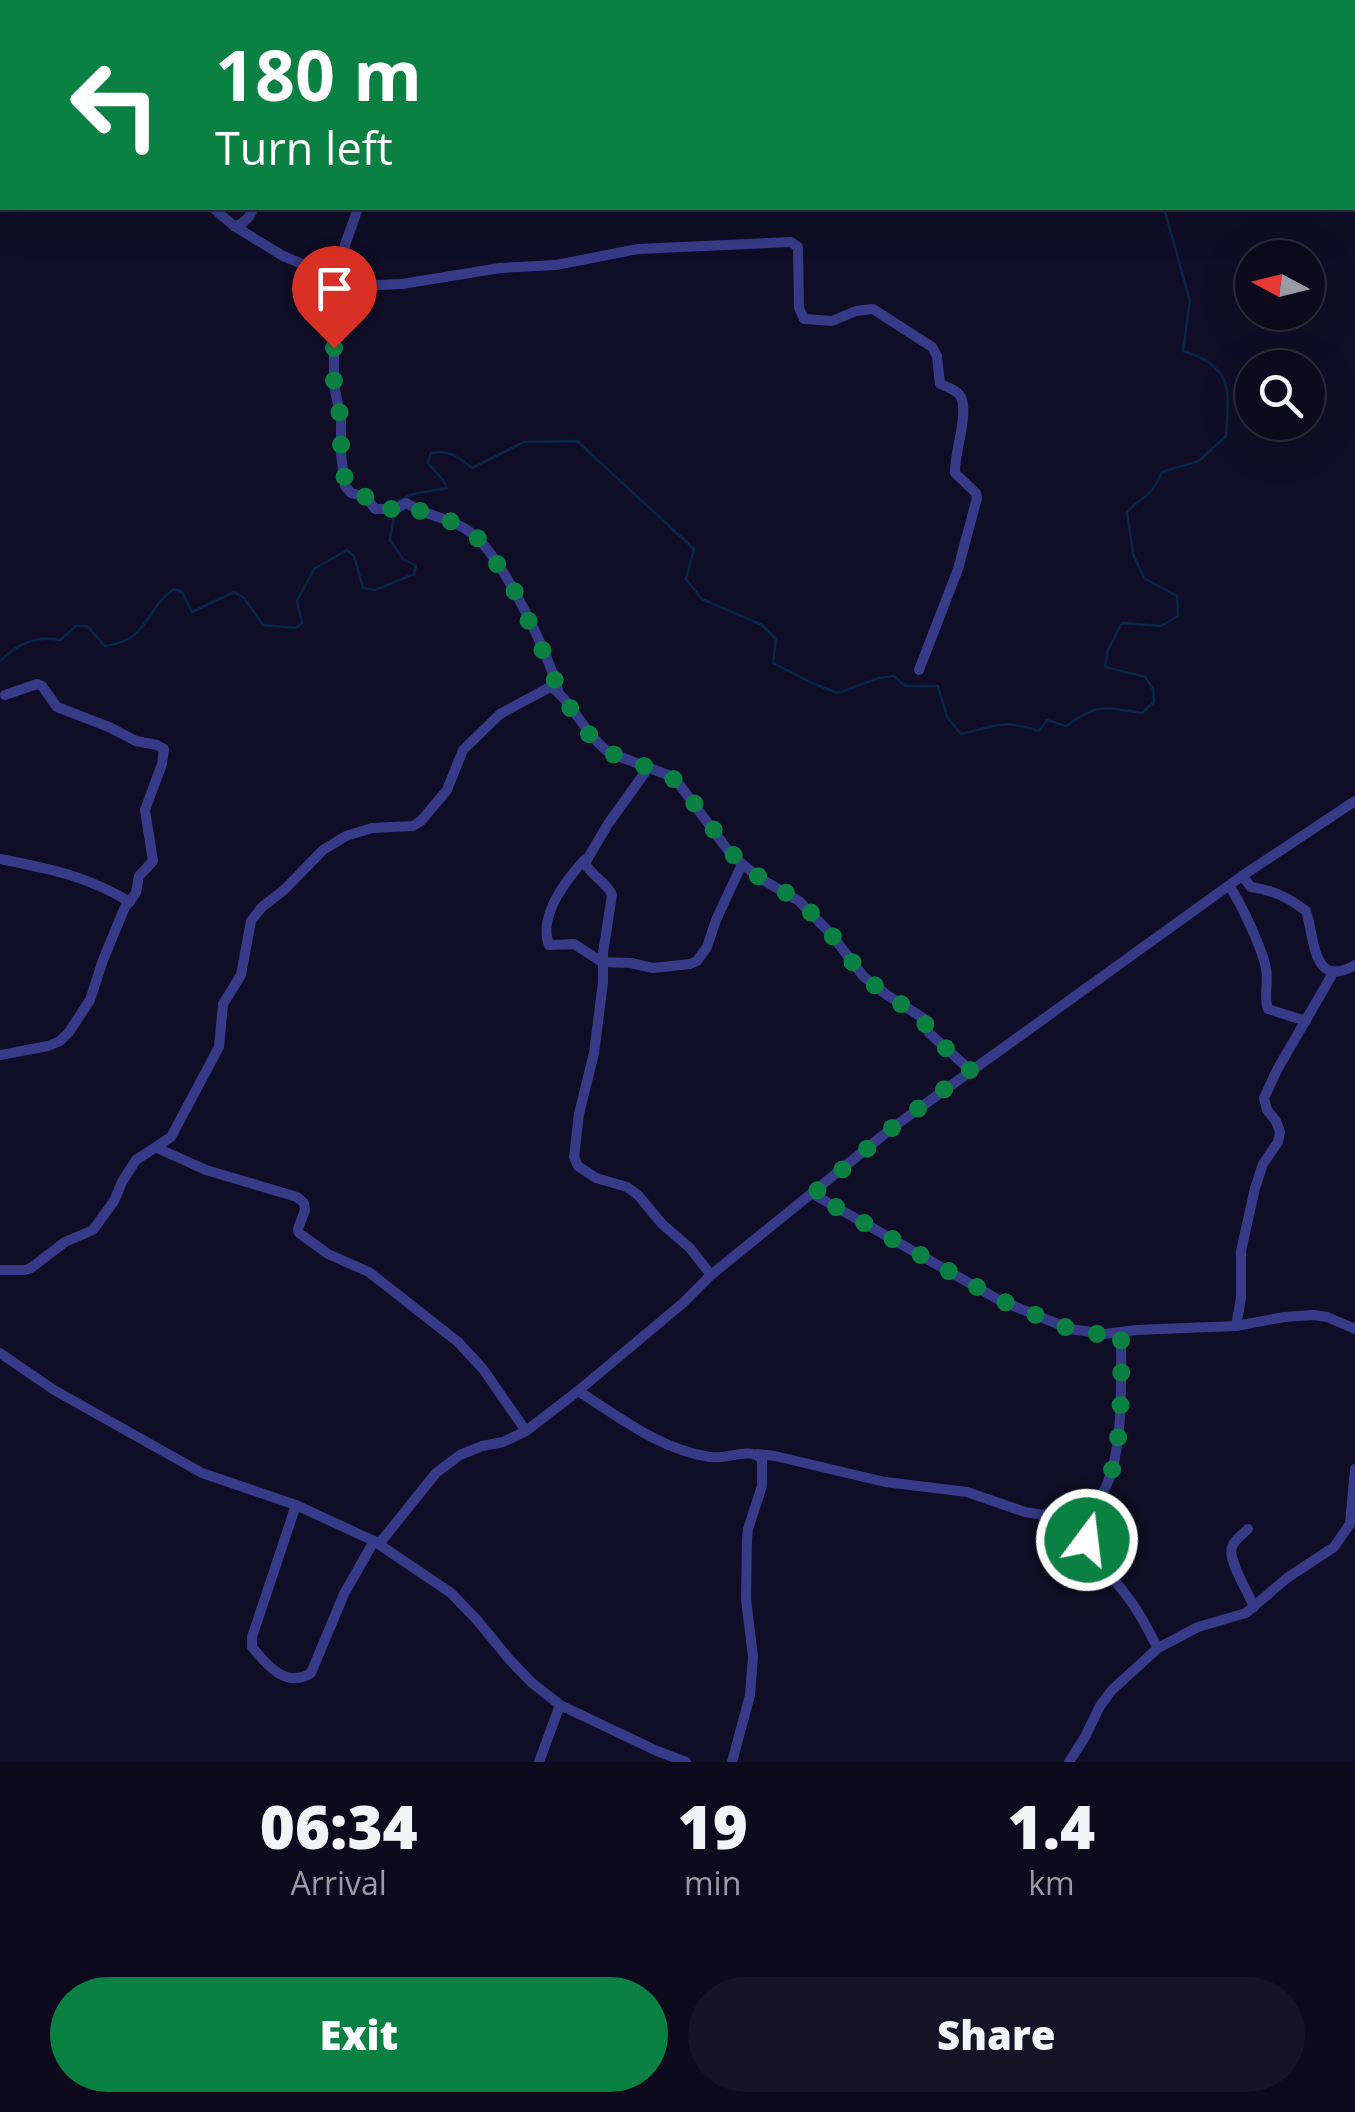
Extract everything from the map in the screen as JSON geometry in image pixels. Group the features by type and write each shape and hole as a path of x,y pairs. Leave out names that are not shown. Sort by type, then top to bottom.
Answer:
{"street":[{"path":"215,210 282,256 344,281 378,284 556,265 638,249 791,242 798,248 799,308 804,319 832,321 856,310 873,309 932,347 940,384 960,397 961,427 954,473 977,498 958,569 919,670"},
{"path":"234,226 252,210"},
{"path":"357,210 345,245 334,348 346,486 366,497 374,509 395,509 406,503 469,530 484,544 514,590 558,690 586,731 610,753 668,775 680,784 742,864 799,900 863,976 923,1018 929,1033 970,1070"},
{"path":"0,1055 60,1042 90,1000 125,907 136,893 139,876 153,862 145,810 164,749 136,741 57,706 37,684 5,695"},
{"path":"0,1270 31,1268 65,1242 93,1230 114,1202 136,1160 171,1137 218,1047 223,1004 241,975 251,920 262,907 323,850 346,836 372,828 414,826 422,821 447,790 464,750 500,714 544,689 558,690"},
{"path":"649,767 571,875 552,908 545,932 548,945 574,944 602,962 653,968 697,961 708,947 742,864"},
{"path":"296,1506 252,1637 252,1648 273,1671 300,1679 310,1672 344,1594 377,1542 446,1464 526,1431 892,1128 1242,876 1355,800"},
{"path":"0,859 72,874 100,884 130,902"},
{"path":"586,859 586,866 612,895 594,1053 579,1114 574,1157 578,1166 596,1178 638,1195 650,1212 690,1248 711,1276"},
{"path":"1242,876 1251,887 1272,890 1306,911 1316,953 1325,967 1338,973 1355,965"},
{"path":"1229,886 1265,963 1268,1009 1306,1021"},
{"path":"1236,1326 1241,1252 1255,1188 1280,1132 1264,1098 1333,973"},
{"path":"156,1148 206,1170 297,1197 305,1210 300,1233 328,1254 369,1272 458,1342 483,1369 526,1431"},
{"path":"813,1194 1000,1300 1070,1329 1094,1334 1236,1326 1314,1315 1355,1329"},
{"path":"1081,1517 1101,1495 1111,1469 1122,1395 1121,1332"},
{"path":"0,1352 54,1390 202,1473 296,1506 377,1542 451,1593 531,1682 560,1705 686,1762"},
{"path":"578,1391 657,1442 714,1458 751,1453 775,1456 886,1482 966,1492 1025,1512 1081,1517"},
{"path":"732,1762 750,1695 753,1657 746,1600 747,1555 748,1528 762,1486 762,1459 758,1454"},
{"path":"1068,1762 1112,1690 1158,1648 1198,1627 1238,1617 1334,1547 1350,1524 1355,1469"},
{"path":"1081,1517 1087,1540 1158,1648"},
{"path":"1248,1529 1232,1545 1231,1552 1254,1607"},
{"path":"539,1762 560,1705"}],"waterway":[{"path":"396,502 413,494 447,488 428,463 431,453 453,455 472,468 524,442 577,441 694,549 686,579 702,599 762,625 776,639 773,663 812,683 838,693 894,676 905,686 938,686 947,717 961,734 1008,725 1039,731 1047,720 1066,726 1086,713 1102,709 1142,713 1154,702 1153,689 1145,677 1105,667 1108,650 1122,623 1161,626 1178,616 1177,596 1144,578 1133,554 1127,512 1151,491 1162,472 1199,461 1226,436 1227,420 1227,393 1220,373 1212,364 1183,351 1190,301 1165,210"},
{"path":"0,661 27,642 60,640 76,626 87,626 105,646 120,643 138,631 174,589 182,592 192,612 234,592 244,598 263,625 296,628 302,623 297,601 314,569 347,550 354,556 363,588 375,590 414,574 416,566 403,559 390,540 394,515"}],"route":[{"path":"334,348 341,454 346,486 351,492 366,497 374,509 410,504 469,530 484,544 514,590 558,690 586,731 610,753 668,775 680,784 742,864 799,900 863,976 923,1018 929,1033 970,1070 813,1194 1000,1300 1070,1329 1094,1334 1121,1332 1118,1435 1107,1482 1081,1517 1087,1540"}]}
